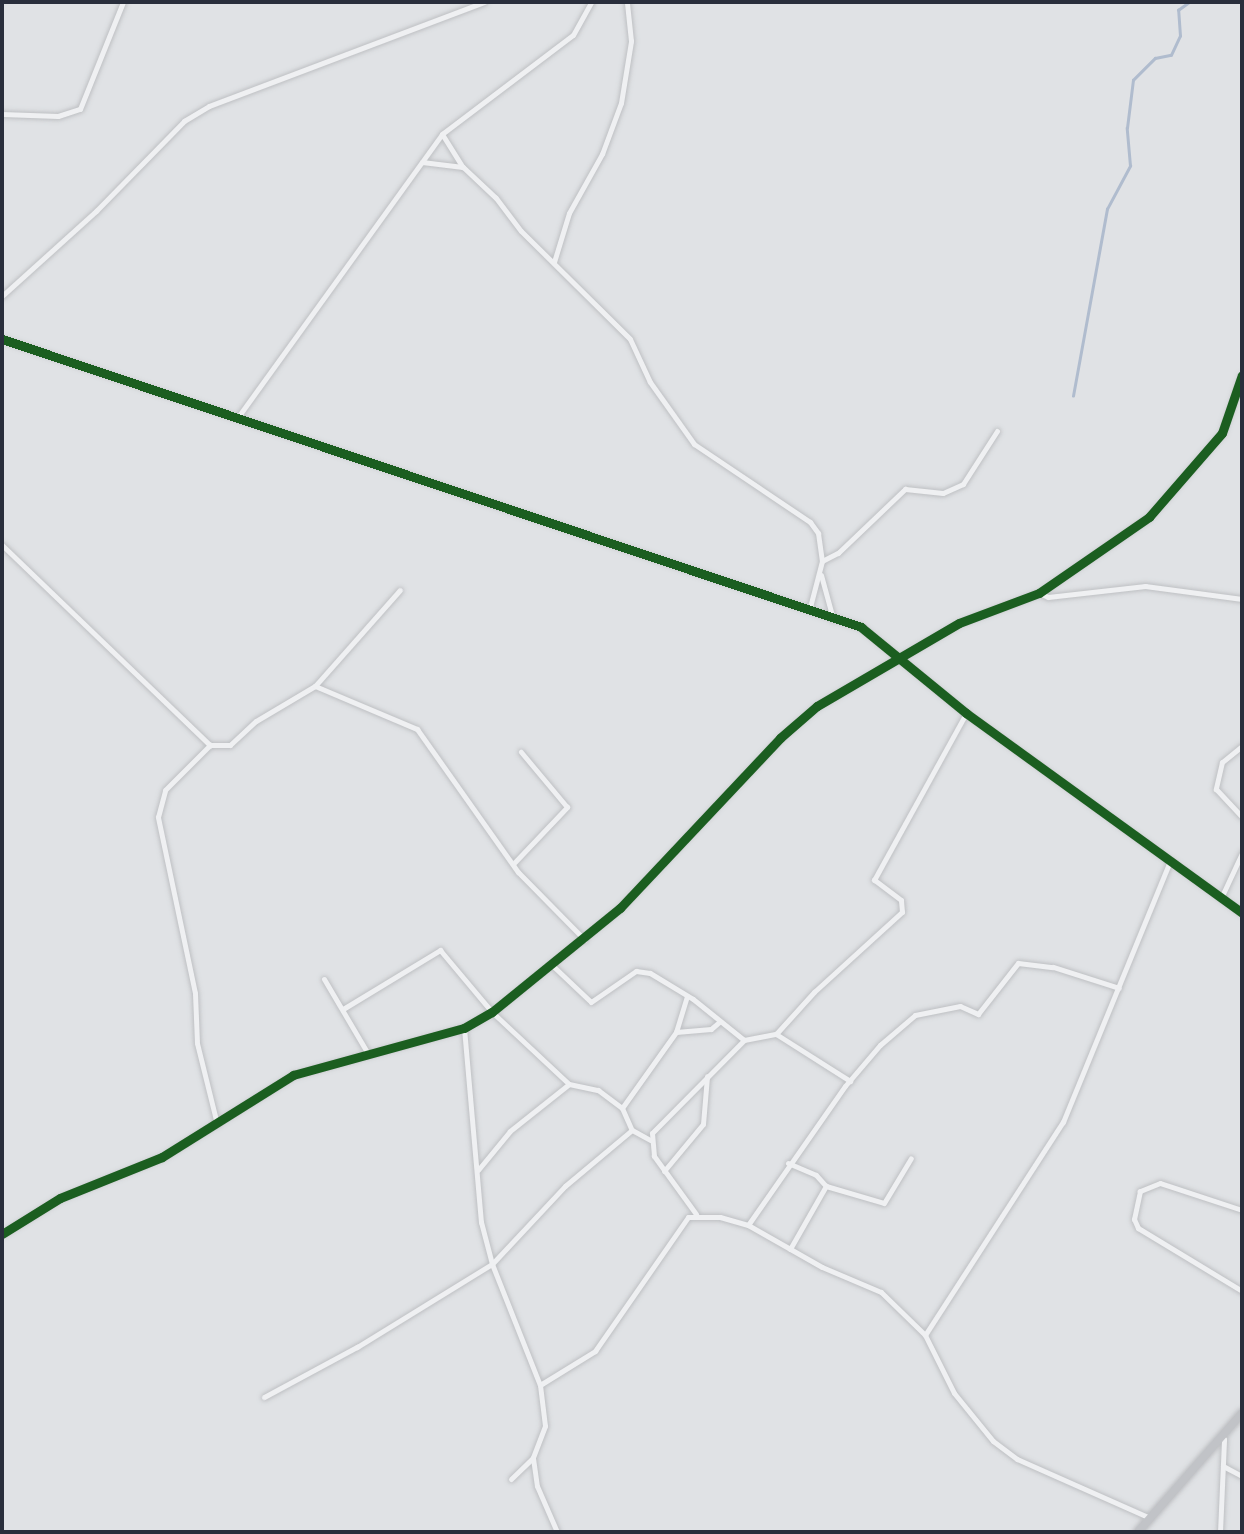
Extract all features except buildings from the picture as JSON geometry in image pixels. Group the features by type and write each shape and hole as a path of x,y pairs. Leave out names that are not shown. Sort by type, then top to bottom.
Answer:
{"street":[{"path":"2,114 58,116 80,109 122,2"},
{"path":"2,296 96,211 184,121 209,106 484,2"},
{"path":"237,417 442,134 573,35 590,2"},
{"path":"554,262 569,213 602,154 621,103 631,41 628,2"},
{"path":"442,134 463,167 630,339 650,382 694,444 810,522 818,533 822,561 810,607"},
{"path":"422,162 463,167"},
{"path":"2,339 810,607 833,620 862,627 896,660 966,713 1242,913"},
{"path":"2,1234 60,1198 162,1157 293,1075 368,1052 464,1028 492,1012 585,940 780,738 817,706 959,623 1039,593 1149,517 1204,458 1222,433 1242,375"},
{"path":"822,561 838,554 905,489 943,493 963,484 997,431"},
{"path":"2,545 210,745 230,745 256,721 315,686 400,590"},
{"path":"820,572 833,620"},
{"path":"1039,593 1048,597 1145,586 1242,599"},
{"path":"315,686 417,729 513,864 585,940"},
{"path":"650,1140 707,1076 744,1040 776,1034 814,992 902,912 901,901 874,880 966,713"},
{"path":"210,745 165,790 158,817 195,993 197,1043 217,1124"},
{"path":"1242,746 1222,762 1216,789 1242,817"},
{"path":"513,864 567,807 521,752"},
{"path":"1221,898 1242,853"},
{"path":"925,1335 1063,1122 1170,861"},
{"path":"343,1009 440,950 492,1012 569,1084 598,1090 622,1108 632,1130 650,1140 664,1171 696,1214"},
{"path":"748,1225 788,1163 850,1081 880,1045 915,1015 960,1006 978,1014 1018,963 1053,967 1119,988"},
{"path":"553,966 591,1002 636,971 650,973 744,1040"},
{"path":"324,979 368,1052"},
{"path":"622,1108 676,1032 687,997"},
{"path":"676,1032 711,1029 719,1022"},
{"path":"464,1028 474,1104 470,1135 478,1170 481,1222 492,1264 540,1385 545,1426 533,1458 511,1479"},
{"path":"776,1034 850,1081"},
{"path":"664,1171 703,1124 707,1076"},
{"path":"478,1170 510,1131 569,1084"},
{"path":"264,1397 357,1347 492,1264 545,1205 632,1130"},
{"path":"788,1163 816,1175 826,1186 884,1203 911,1158"},
{"path":"1242,1210 1160,1183 1140,1191 1134,1219 1138,1228 1242,1291"},
{"path":"790,1249 826,1186"},
{"path":"540,1385 595,1351 688,1217 696,1214 748,1225 790,1249 881,1292 925,1335 954,1393 993,1441 1017,1459 1150,1518"},
{"path":"1138,1532 1224,1439 1242,1413"},
{"path":"1220,1532 1224,1439"},
{"path":"533,1458 537,1486 557,1532"},
{"path":"1223,1466 1242,1476"}],"waterway":[{"path":"1073,396 1107,209 1130,166 1127,128 1133,80 1155,58 1171,55 1180,36 1178,10 1189,2"}],"cycle path":[{"path":"2,339 861,627 966,713 1242,913"},
{"path":"2,1234 60,1198 162,1157 293,1075 464,1028 492,1012 620,908 780,738 817,706 959,623 1039,593 1149,517 1222,433 1242,375"}]}
